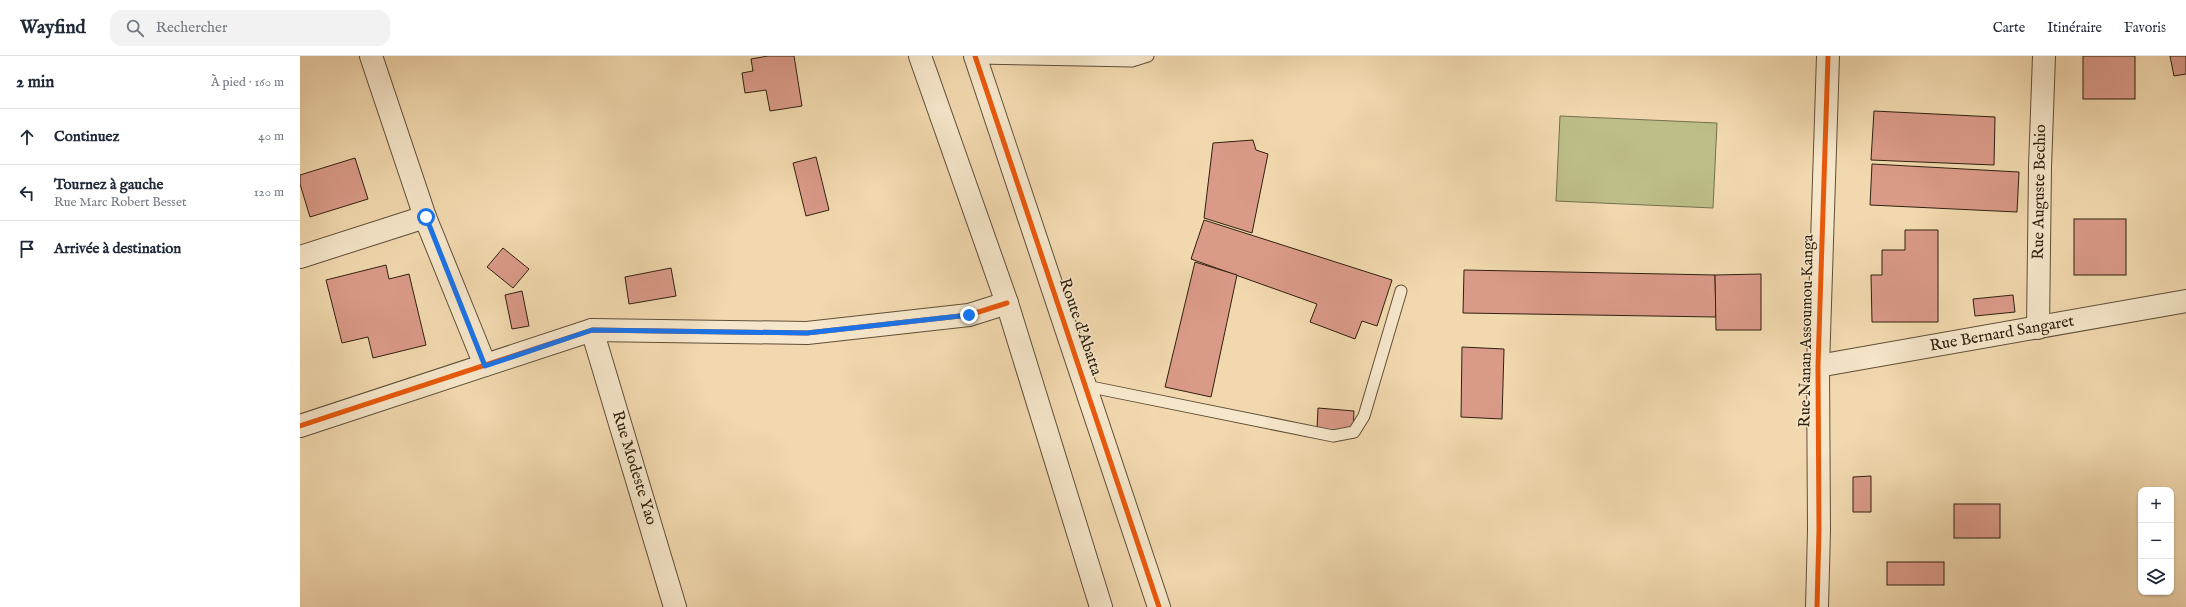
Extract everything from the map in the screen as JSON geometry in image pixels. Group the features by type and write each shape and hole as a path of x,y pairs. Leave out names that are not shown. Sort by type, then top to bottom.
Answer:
{"street":[{"path":"371,56 426,217 485,366"},
{"path":"920,56 1007,303 1101,607"},
{"name":"Rue Nanan Assoumou Kanga","path":"1817,607 1819,530 1818,366 1828,56"},
{"name":"Rue Auguste Bechio","path":"2038,328 2040,167 2044,56"},
{"name":"Route d'Abatta","path":"975,57 1159,607"},
{"path":"300,257 426,217"},
{"name":"Rue Bernard Sangaret","path":"1818,366 2186,301"},
{"path":"300,426 592,330 807,333 969,315 1007,303"},
{"name":"Rue Modeste Yao","path":"592,330 675,607"}],"lane":[{"path":"975,57 1132,61 1148,56"},
{"path":"1086,386 1333,436 1354,432 1364,416 1401,291"}],"green space":[{"path":"1560,116 1717,123 1713,208 1556,201"}],"building":[{"path":"768,56 794,56 802,106 770,111 766,90 745,93 742,73 753,71 751,59"},
{"path":"2083,56 2135,56 2135,99 2083,99"},
{"path":"2170,56 2186,56 2186,74 2174,76"},
{"path":"1874,111 1995,117 1994,165 1871,160"},
{"path":"1253,140 1256,150 1268,154 1252,233 1204,218 1213,143"},
{"path":"816,157 829,210 806,216 793,163"},
{"path":"355,158 368,199 310,217 300,184 300,175"},
{"path":"1872,164 2019,172 2017,212 1870,205"},
{"path":"2074,219 2126,219 2126,275 2074,275"},
{"path":"1204,220 1392,280 1377,326 1362,321 1355,339 1310,322 1317,304 1191,259"},
{"path":"1905,230 1938,230 1938,322 1872,322 1871,275 1882,275 1882,250 1905,250"},
{"path":"503,248 529,269 513,288 487,267"},
{"path":"1195,262 1237,275 1211,397 1165,387"},
{"path":"386,265 389,279 409,274 426,345 373,358 368,337 342,343 326,280"},
{"path":"671,268 676,296 629,304 625,277"},
{"path":"1464,270 1715,275 1716,317 1463,313"},
{"path":"1761,274 1761,330 1716,330 1715,275"},
{"path":"522,291 529,326 512,329 505,295"},
{"path":"2013,295 2015,312 1975,316 1973,299"},
{"path":"1462,347 1504,349 1502,419 1461,417"},
{"path":"1318,408 1354,411 1353,432 1317,429"},
{"path":"1871,476 1871,512 1853,512 1853,477"},
{"path":"1954,504 2000,504 2000,538 1954,538"},
{"path":"1887,562 1944,562 1944,585 1887,585"}],"cycle path":[{"path":"975,56 1159,607"},
{"path":"1817,607 1819,530 1818,366 1828,56"},
{"path":"300,426 592,330 807,333 969,315 1007,303"}],"route":[{"path":"426,217 485,366 592,330 807,333 969,315"}]}
